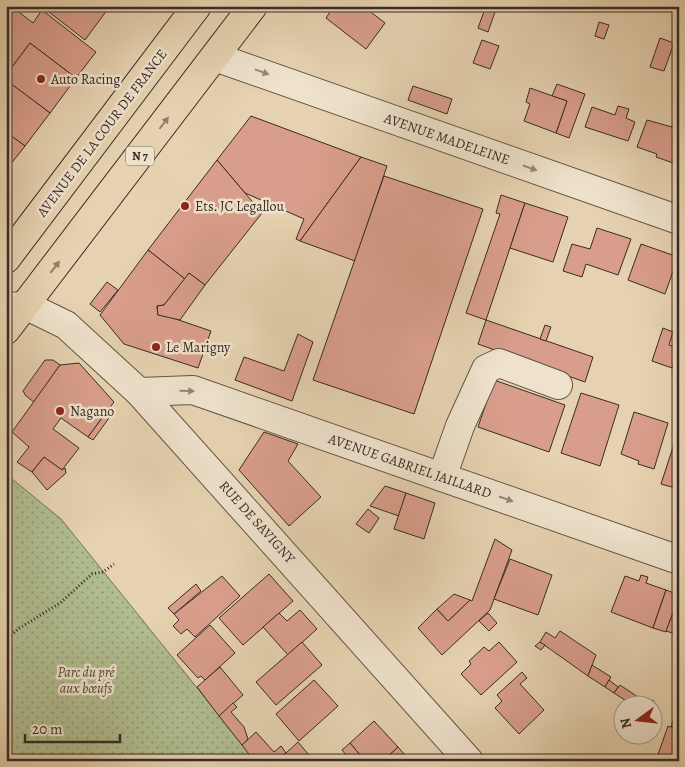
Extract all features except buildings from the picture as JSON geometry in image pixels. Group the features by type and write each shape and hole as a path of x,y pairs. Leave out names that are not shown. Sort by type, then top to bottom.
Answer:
{"main road":[{"name":"N 7","path":"6,330 16,307 215,57 253,6"},
{"name":"AVENUE DE LA COUR DE FRANCE","path":"6,259 191,8"}],"street":[{"name":"AVENUE MADELEINE","path":"215,57 679,220"},
{"name":"RUE DE SAVIGNY","path":"16,307 66,325 138,392 469,761"},
{"path":"442,476 460,426 486,369 499,363 558,385"},
{"name":"AVENUE GABRIEL JAILLARD","path":"138,392 193,390 679,560"}],"path":[{"path":"6,640 18,629 60,603 92,574 103,572 114,564"}],"green space":[{"name":"Parc du pré aux bœufs","path":"6,474 61,519 256,761 6,761"}],"place":[{"name":"Auto Racing","path":"41,79"},
{"name":"Ets. JC Legallou","path":"185,206"},
{"name":"Le Marigny","path":"156,347"},
{"name":"Nagano","path":"60,411"}]}
